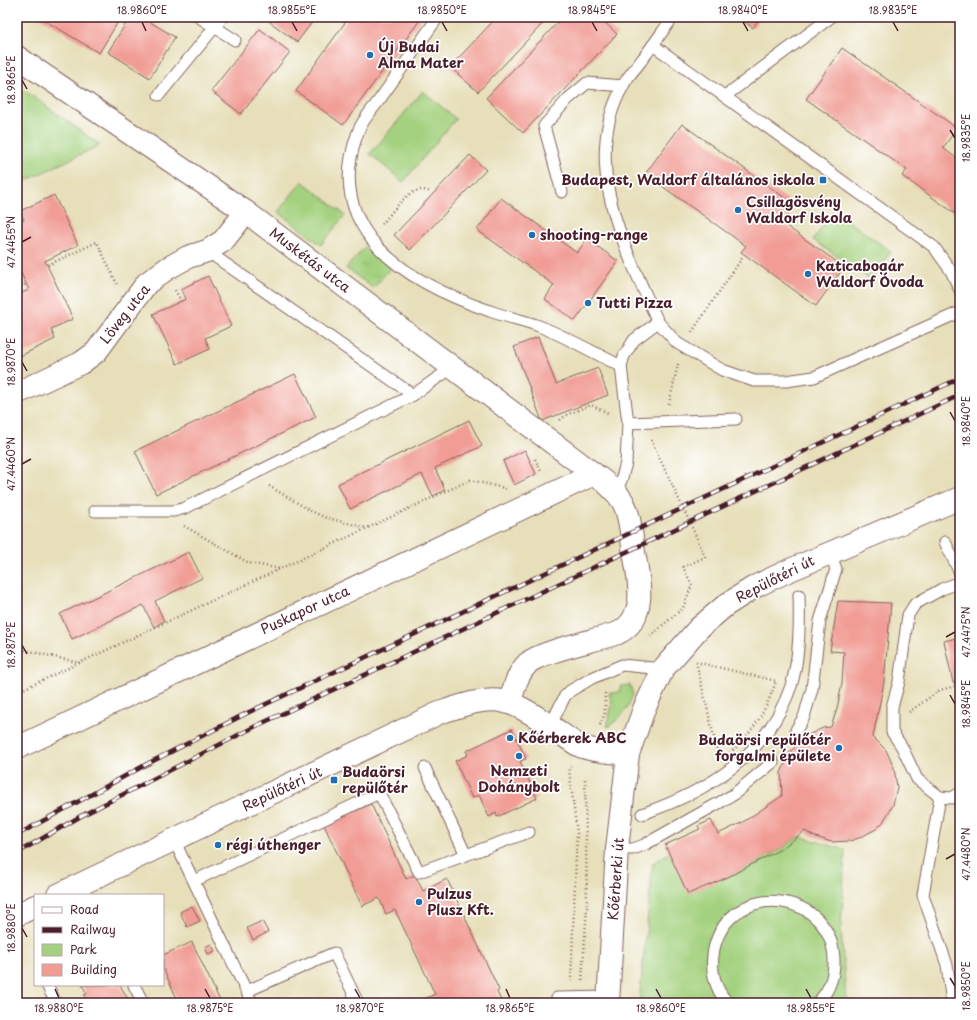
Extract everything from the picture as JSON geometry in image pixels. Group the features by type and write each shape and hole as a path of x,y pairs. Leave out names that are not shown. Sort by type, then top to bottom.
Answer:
{"street":[{"name":"Muskétás utca","path":"17,57 246,212 594,474"},
{"name":"Löveg utca","path":"17,394 86,359 96,352 147,283 168,268 188,257 207,251 223,241 246,212"},
{"path":"510,702 519,674 528,663 542,655 618,633 626,629 634,620 639,603 640,588 628,514 623,501 613,488 594,474"},
{"name":"Puskapor utca","path":"17,748 594,474"},
{"name":"Repülőtéri út","path":"60,894 439,713 473,701 492,700 510,702 526,710 582,747 628,754 644,708 663,669 699,628 726,605 756,586 960,498"},
{"name":"Kőérberki út","path":"608,1000 617,848 628,754"},
{"path":"17,915 34,906"}],"lane":[{"path":"198,17 235,40"},
{"path":"159,95 223,17"},
{"path":"438,17 359,130 350,161 349,188 354,211 369,238 381,251 396,264 431,285 489,311 539,326 621,366"},
{"path":"673,17 623,86 608,123 604,160 608,193 619,231 658,322 666,333 682,347 722,370 754,381 793,380 814,377 960,312"},
{"path":"725,96 831,17"},
{"path":"654,44 934,247 951,271 960,290"},
{"path":"562,192 544,126 568,99 587,83 623,86"},
{"path":"207,251 413,395"},
{"path":"613,488 621,481 626,463 628,423 621,366 624,356 634,340 658,322"},
{"path":"95,511 161,511 185,508 413,395 453,367"},
{"path":"628,423 736,419"},
{"path":"945,542 960,572"},
{"path":"796,730 804,717 812,690 820,621 836,569 830,553"},
{"path":"960,582 942,589 915,604 908,615 899,682 892,707 892,732 902,747 917,779 940,797 952,798 960,793"},
{"path":"642,814 670,804 723,776 736,766 765,734 784,703 791,685 795,666 800,615 799,596"},
{"path":"550,726 565,696 570,691 592,678 622,665 663,669"},
{"path":"617,848 633,849 644,845 733,795 774,762"},
{"path":"425,768 466,855"},
{"path":"194,881 379,793 419,872 529,832"},
{"path":"940,797 923,895 947,965 952,1003"},
{"path":"174,840 252,1003"},
{"path":"728,1003 715,982 712,960 716,938 729,919 748,906 770,900 792,903 812,914 827,931 834,953 833,975 824,996 817,1003"},
{"path":"247,991 334,953 358,1003"},
{"path":"48,986 56,1003"},
{"path":"134,986 143,1003"},
{"path":"557,998 608,1000"}],"path":[{"path":"369,238 412,193 423,189 430,192"},
{"path":"48,265 97,242 128,308"},
{"path":"665,422 682,347 742,258"},
{"path":"17,289 26,284"},
{"path":"649,436 705,557 683,567"},
{"path":"533,456 544,477 557,466 567,453"},
{"path":"252,476 311,511 342,522 367,528"},
{"path":"17,692 470,480 515,491"},
{"path":"161,511 238,558 264,567 281,569"},
{"path":"17,648 81,663"},
{"path":"727,756 720,762 696,662 776,681 774,687"},
{"path":"892,724 940,690 960,685"},
{"path":"600,725 605,713 606,702 604,695 607,687"},
{"path":"570,998 577,832 568,769 582,747"},
{"path":"570,998 583,979 587,908 585,777"}],"green space":[{"path":"17,85 100,145 17,185"},
{"path":"423,91 456,119 403,182 370,154"},
{"path":"302,181 345,215 321,245 278,212"},
{"path":"833,211 891,251 871,280 813,240"},
{"path":"365,247 391,268 373,288 346,268"},
{"path":"630,685 633,694 629,704 620,717 607,727 612,703 609,693 620,692 620,686"},
{"path":"799,836 845,850 841,929 846,997 848,1003 639,1003 653,863 669,853 728,877 781,849"}],"building":[{"path":"39,17 121,17 99,53"},
{"path":"130,17 142,17 175,37 150,78 108,52"},
{"path":"268,17 316,17 297,42 266,19"},
{"path":"349,17 422,17 343,125 296,91"},
{"path":"497,17 549,17 478,92 450,67"},
{"path":"563,17 599,17 617,34 523,133 486,98"},
{"path":"738,17 760,17 753,28"},
{"path":"260,29 290,52 241,114 211,91"},
{"path":"842,48 957,128 943,148 960,161 960,217 902,176 907,170 806,99"},
{"path":"682,124 795,205 782,223 844,267 816,306 741,252 746,246 645,174"},
{"path":"470,155 486,170 410,250 394,235"},
{"path":"54,195 78,245 45,261 73,319 51,329 55,339 20,356 17,349 17,295 29,290 17,265 17,224 24,220 20,211"},
{"path":"501,198 577,253 587,239 618,261 575,321 545,299 554,285 477,230"},
{"path":"208,276 231,326 205,338 210,349 177,364 153,314 186,299 181,289"},
{"path":"538,337 556,384 598,368 608,395 542,421 514,347"},
{"path":"295,374 316,417 156,494 135,451"},
{"path":"469,420 482,446 435,468 445,490 433,496 422,474 350,509 338,484"},
{"path":"525,450 536,474 514,485 503,461"},
{"path":"189,552 202,578 155,601 164,621 154,627 143,605 72,639 60,614"},
{"name":"Budaörsi repülőtér forgalmi épülete","path":"838,601 891,603 884,682 873,737 886,750 894,768 897,787 893,805 883,822 876,829 859,838 850,841 831,842 813,836 805,831 781,849 728,877 688,894 665,845 700,829 698,826 711,820 718,834 743,822 782,796 781,773 790,752 808,735 823,728 831,727 837,709 842,683 844,652 830,651"},
{"path":"960,637 960,681 953,683 944,641"},
{"path":"512,729 526,759 520,761 537,798 497,817 496,813 489,817 479,795 472,798 455,761 468,755 466,751"},
{"name":"Pulzus Plusz Kft.","path":"371,804 406,879 415,875 423,891 447,879 499,990 497,992 502,1003 480,1003 478,1000 472,1003 416,1003 435,994 395,910 386,914 379,898 362,906 324,825"},
{"path":"192,906 200,921 187,927 180,912"},
{"path":"262,921 268,932 253,940 247,928"},
{"path":"192,942 221,1003 179,1003 164,970 164,955"},
{"path":"211,944 215,951 208,954 205,947"},
{"path":"83,986 121,986 130,1003 88,1003 84,995 87,994"}],"railway":[{"path":"17,835 149,763 247,713 960,378"},
{"path":"17,853 81,816 254,727 960,395"}],"place":[{"name":"Új Budai Alma Mater","path":"370,55"},
{"name":"Budapest, Waldorf általános iskola","path":"823,180"},
{"name":"Csillagösvény Waldorf Iskola","path":"738,210"},
{"name":"shooting-range","path":"532,235"},
{"name":"Katicabogár Waldorf Óvoda","path":"808,274"},
{"name":"Tutti Pizza","path":"588,303"},
{"name":"Kőérberek ABC","path":"510,738"},
{"name":"Budaörsi repülőtér forgalmi épülete","path":"839,748"},
{"name":"Nemzeti Dohánybolt","path":"519,756"},
{"name":"Budaörsi repülőtér","path":"334,780"},
{"name":"régi úthenger","path":"218,845"},
{"name":"Pulzus Plusz Kft.","path":"419,902"}]}
